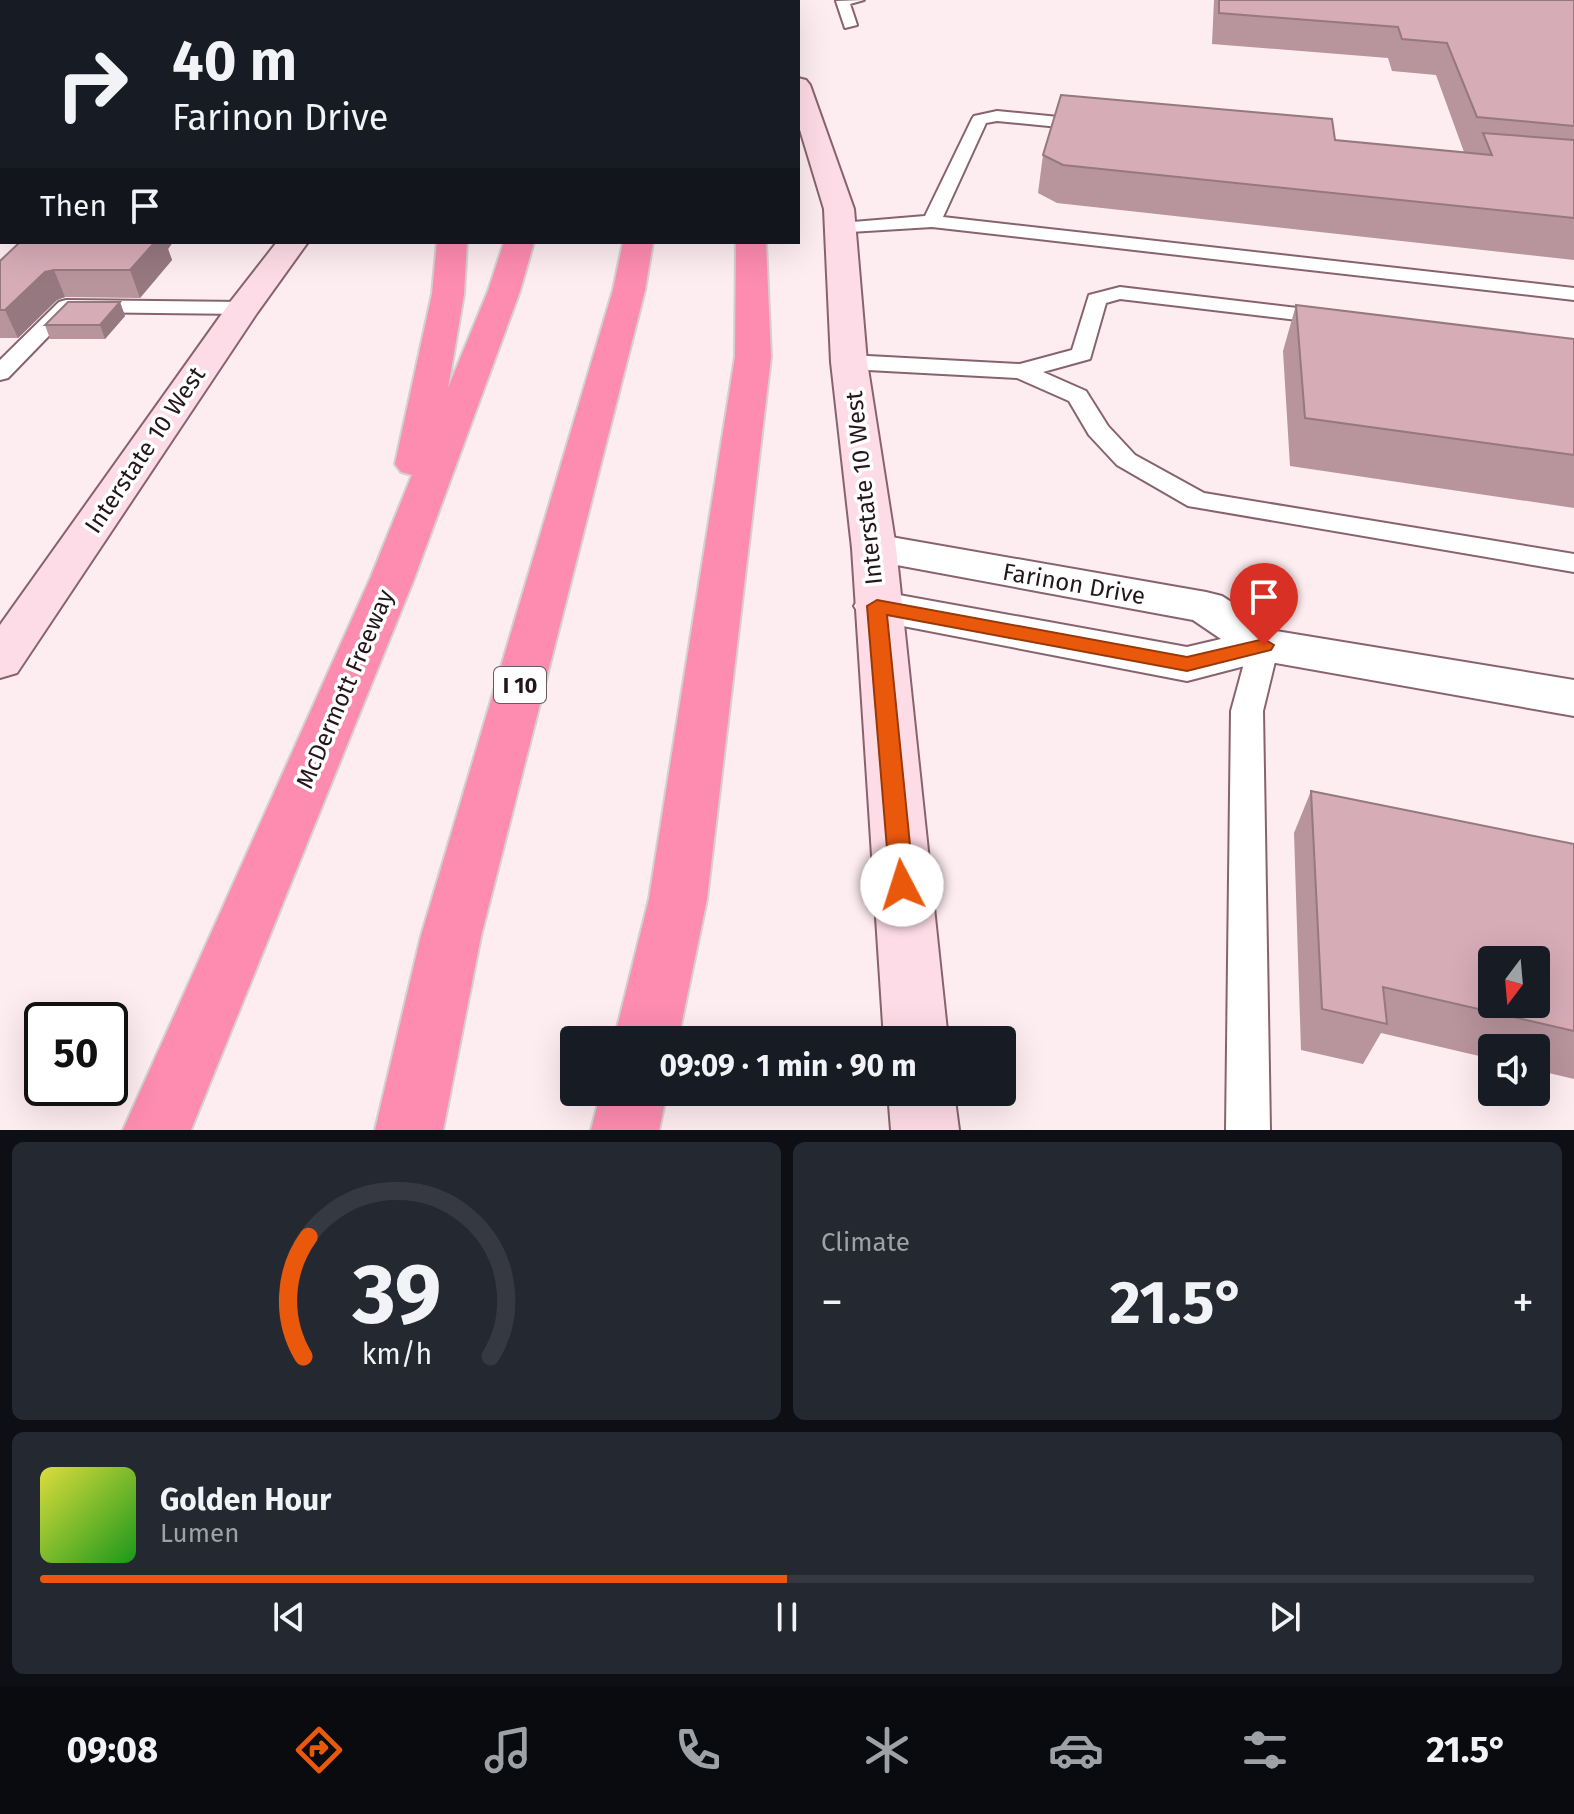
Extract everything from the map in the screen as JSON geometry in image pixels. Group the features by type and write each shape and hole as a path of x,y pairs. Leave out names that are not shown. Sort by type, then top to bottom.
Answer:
{"highway":[{"path":"392,579 448,294 452,244"},
{"name":"McDermott Freeway","path":"157,1130 392,579 504,291 518,244"},
{"name":"I 10","path":"409,1130 451,936 629,290 638,244"},
{"path":"649,1026 678,899 753,357 751,244"},
{"path":"625,1130 631,1106"}],"main road":[{"name":"Interstate 10 West","path":"800,91 839,209 849,362 874,548 915,1026"},
{"name":"Interstate 10 West","path":"0,661 243,308 291,244"},
{"path":"922,1106 925,1130"}],"street":[{"name":"Farinon Drive","path":"874,548 1206,607 1264,645 1574,698"},
{"name":"Farinon Drive","path":"877,606 1187,664 1264,645"}],"lane":[{"path":"850,25 842,0 858,0"},
{"path":"932,221 980,119 997,116 1107,127"},
{"path":"841,229 932,221 1574,294"},
{"path":"1078,396 1082,354 1096,299 1120,293 1355,321"},
{"path":"0,373 66,306 243,308"},
{"path":"849,362 1021,371 1082,354"},
{"path":"1021,371 1078,396 1098,430 1126,460 1197,500 1574,563"},
{"path":"1248,1130 1247,711 1264,645"}],"building":[{"path":"1219,0 1574,0 1574,126 1477,117 1447,43 1402,39 1398,27 1219,13"},
{"path":"1061,95 1332,119 1335,140 1492,155 1483,133 1574,140 1574,218 1063,165 1043,155"},
{"path":"18,244 153,244 130,270 45,272 5,310 0,310 0,261"},
{"path":"68,302 120,302 100,325 45,325"},
{"path":"1296,305 1574,339 1574,455 1305,418"},
{"path":"1311,791 1574,844 1574,1031 1518,1018 1550,1018 1550,946 1478,946 1478,1009 1383,987 1387,1024 1322,1009"}],"route":[{"path":"902,885 877,606 1187,664 1264,645"}]}
